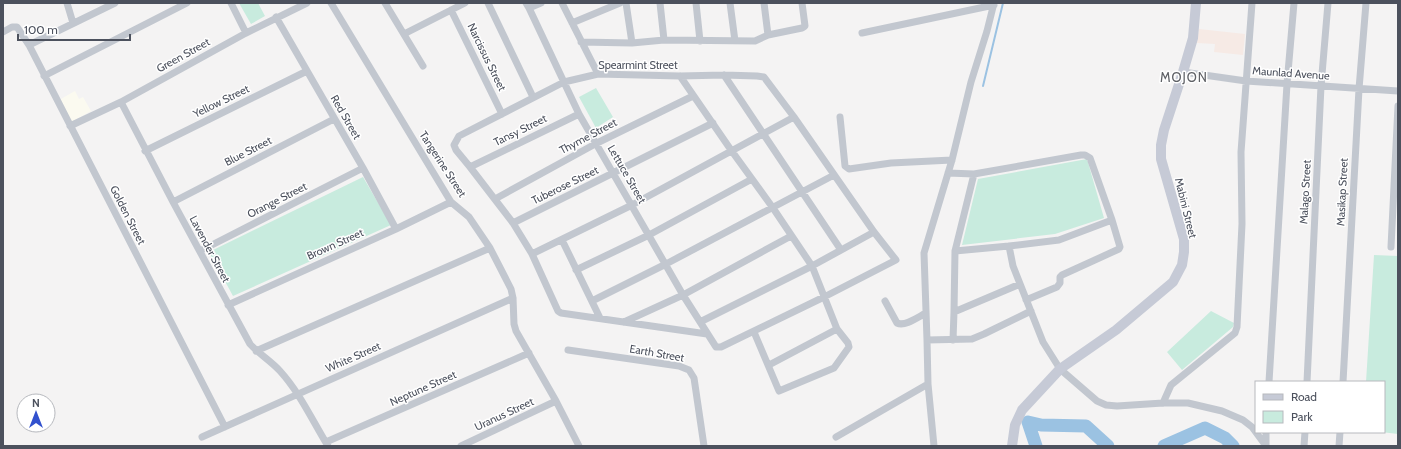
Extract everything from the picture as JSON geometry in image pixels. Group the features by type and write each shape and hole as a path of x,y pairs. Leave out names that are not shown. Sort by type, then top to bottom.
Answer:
{"main road":[{"name":"Mabini Street","path":"1012,446 1015,425 1022,410 1060,369 1116,330 1173,282 1182,265 1184,239 1161,159 1161,145 1164,130 1193,38 1196,3"}],"street":[{"path":"67,3 73,23"},
{"path":"29,45 115,3"},
{"path":"44,76 187,3"},
{"path":"231,3 246,33"},
{"name":"Green Street","path":"70,126 121,102 276,17 307,3"},
{"name":"Tangerine Street","path":"331,3 451,202 469,217 490,248 511,289 516,331 579,446"},
{"path":"386,3 423,66"},
{"path":"404,34 465,3"},
{"path":"488,3 533,97"},
{"path":"527,6 541,3"},
{"path":"562,3 598,74"},
{"path":"572,23 620,3"},
{"path":"626,3 632,43"},
{"path":"660,3 664,40"},
{"path":"696,3 700,41"},
{"path":"730,3 735,41"},
{"path":"764,3 768,36"},
{"path":"581,42 632,43 664,40 755,41 805,26 802,3"},
{"path":"1163,403 1171,385 1234,333 1237,327 1242,224 1241,152 1252,3"},
{"path":"1269,381 1287,84 1294,3"},
{"name":"Malago Street","path":"1307,381 1321,86 1328,3"},
{"name":"Masikap Street","path":"1343,381 1359,89 1366,3"},
{"path":"862,33 994,4 971,82 952,160 924,253 928,384 932,444"},
{"name":"Lettuce Street","path":"527,6 579,114 683,295 714,345 716,347 721,347 754,332"},
{"name":"Narcissus Street","path":"451,10 502,114"},
{"name":"Red Street","path":"276,17 363,168 396,229"},
{"name":"Golden Street","path":"3,32 12,27 17,27 29,45 226,427"},
{"name":"Yellow Street","path":"145,151 307,71"},
{"name":"Maunlad Avenue","path":"1183,72 1246,81 1398,91"},
{"name":"Spearmint Street","path":"470,167 456,150 454,145 459,136 564,82 598,74 680,76 724,75 764,77 794,117"},
{"path":"724,75 841,250"},
{"path":"532,254 632,205 731,150 794,117 874,232 896,260 824,297 754,332 779,391 834,368 849,347 848,343 838,329 824,297 812,266 773,208 731,150 680,76"},
{"name":"Thyme Street","path":"495,199 597,143 693,96"},
{"name":"Lavender Street","path":"121,102 172,202 250,344 256,351 279,369 298,393 327,444"},
{"path":"1391,246 1398,106"},
{"name":"Tansy Street","path":"470,167 579,114"},
{"path":"840,117 845,166 849,169 891,163 952,160"},
{"name":"Blue Street","path":"172,202 334,119"},
{"name":"Tuberose Street","path":"513,223 713,123"},
{"path":"948,173 974,174 1085,155 1090,158 1120,245 1118,249 1062,275 1058,286 1026,300"},
{"path":"470,167 513,223 532,254 558,311 561,313 707,334"},
{"name":"Orange Street","path":"200,251 363,168"},
{"path":"953,340 955,251 974,174"},
{"path":"592,301 666,264 834,175"},
{"path":"576,270 648,235 752,179"},
{"name":"Brown Street","path":"228,305 396,229 451,202"},
{"path":"955,251 1059,240 1112,220"},
{"path":"700,322 812,266 874,232"},
{"path":"624,322 683,295 791,236"},
{"path":"562,240 600,318"},
{"path":"1010,246 1013,266 1043,342 1060,369 1096,401 1106,405 1117,406 1188,403 1222,411 1243,420 1255,431"},
{"path":"256,351 490,248"},
{"path":"954,312 1020,284"},
{"name":"White Street","path":"202,437 513,298"},
{"path":"885,301 899,324 904,324 926,312"},
{"path":"927,340 972,339 1031,311"},
{"path":"769,365 838,329"},
{"name":"Earth Street","path":"568,350 679,366 689,370 694,378 704,446"},
{"name":"Neptune Street","path":"327,444 529,353"},
{"path":"836,437 928,384"},
{"name":"Uranus Street","path":"461,446 556,402"},
{"path":"1256,433 1266,446"},
{"path":"1266,433 1266,446"},
{"path":"1304,446 1305,433"},
{"path":"1339,446 1340,433"}],"shaded area":[{"path":"1199,29 1245,34 1243,55 1214,52 1215,44 1197,43"},
{"path":"75,91 79,99 83,97 91,111 71,122 59,100"}],"green space":[{"path":"239,3 258,3 265,16 251,24"},
{"path":"596,88 613,117 596,128 579,97"},
{"path":"1087,159 1104,218 1055,234 962,245 978,179"},
{"path":"363,177 391,225 233,296 209,252"},
{"path":"1374,255 1398,256 1398,434 1385,432 1385,381 1366,381"},
{"path":"1211,311 1234,323 1233,327 1182,370 1167,352"}],"waterway":[{"path":"983,86 1003,3"},
{"path":"1036,446 1028,422 1041,425 1086,426 1108,446"},
{"path":"1164,446 1205,428 1225,438 1233,446"}],"district":[{"name":"MOJON","path":"1184,77"}]}
